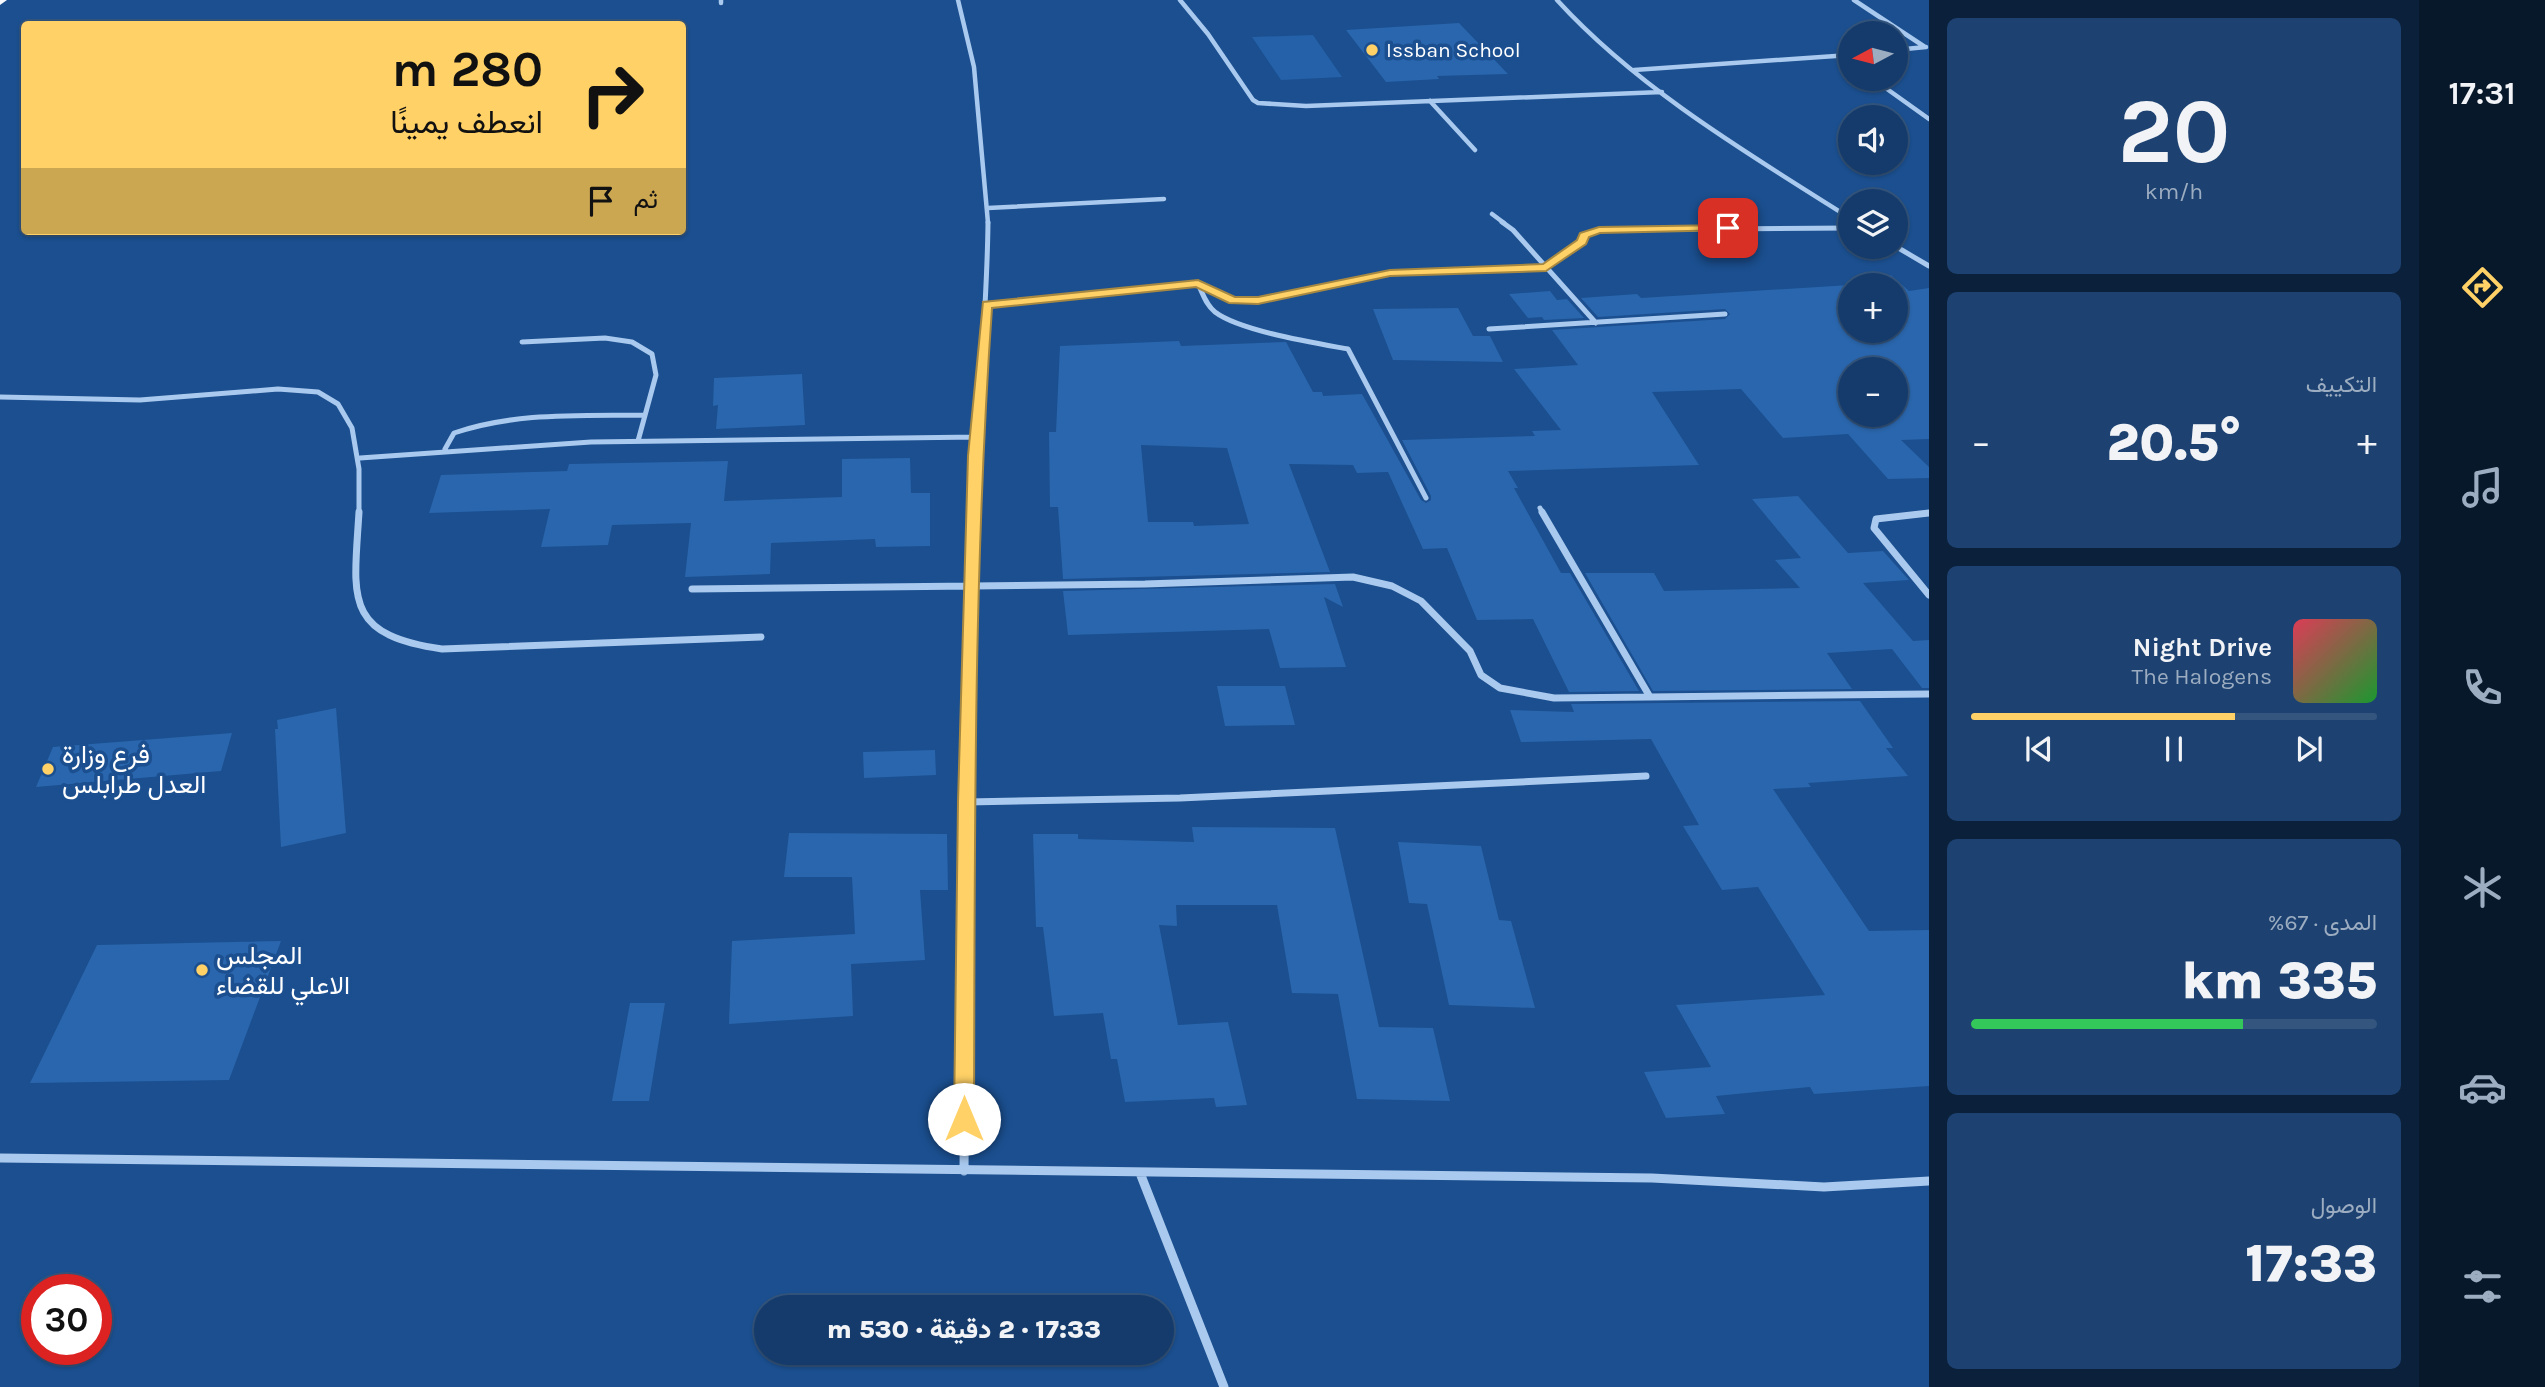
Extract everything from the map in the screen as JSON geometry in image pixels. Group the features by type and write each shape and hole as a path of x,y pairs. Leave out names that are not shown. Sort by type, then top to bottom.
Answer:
{"street":[{"path":"958,0 974,67 988,208 987,305 977,437 967,802 964,1171"},
{"path":"1180,0 1208,34 1252,100 1258,103 1306,106 1662,92"},
{"path":"1557,0 1577,22 1662,92 1838,210"},
{"path":"1854,0 1927,47"},
{"path":"1908,49 1927,47"},
{"path":"1633,70 1838,56"},
{"path":"1890,91 1929,119"},
{"path":"1430,101 1475,150"},
{"path":"988,208 1164,199"},
{"path":"1492,214 1513,230 1596,323"},
{"path":"987,305 1198,284 1233,300 1258,300 1390,273 1546,267 1582,242 1584,235 1599,230 1838,228"},
{"path":"1908,253 1927,263"},
{"path":"1198,284 1208,305 1218,314 1277,335 1348,349 1426,498"},
{"path":"1489,329 1725,314"},
{"path":"522,342 605,338 632,342 652,354 656,375 638,441"},
{"path":"0,397 157,399 293,390 317,391 331,398 343,408 351,424 360,458 354,578 356,598 364,617 382,634 410,645 442,649 761,637"},
{"path":"445,449 454,433 484,424 526,419 645,415"},
{"path":"360,458 445,449 638,441 977,437"},
{"path":"1540,508 1650,697"},
{"path":"1929,513 1885,516 1876,519 1874,528 1929,595"},
{"path":"692,589 1145,584 1353,577 1392,586 1421,601 1470,651 1481,675 1500,688 1554,698 1929,694"},
{"path":"967,802 1180,799 1646,776"},
{"path":"0,1158 1652,1178 1824,1187 1929,1181"},
{"path":"1140,1173 1224,1387"}],"shaded area":[{"path":"1313,35 1342,77 1281,80 1252,37"}],"building":[{"path":"1459,23 1508,74 1437,76 1439,79 1386,82 1346,30"},
{"path":"1838,286 1838,343 1908,343 1908,290 1929,288 1929,439 1901,440 1929,467 1929,478 1888,479 1848,434 1783,438 1741,389 1652,392 1699,465 1508,471 1518,488 1514,488 1561,573 1570,573 1639,691 1569,692 1533,619 1477,620 1447,548 1423,549 1388,472 1357,473 1353,465 1289,464 1330,572 1063,579 1058,507 1050,507 1049,432 1056,432 1060,346 1179,341 1181,346 1286,342 1313,392 1322,392 1323,396 1362,394 1421,500 1426,503 1431,500 1431,496 1402,440 1535,436 1532,431 1561,430 1514,369 1578,365 1552,330 1725,319 1730,314 1725,309 1598,317 1581,298 1637,294 1641,298","holes":["1141,445 1227,448 1249,524 1194,526 1193,522 1148,522"]},
{"path":"1550,291 1557,300 1567,299 1584,318 1528,318 1509,294"},
{"path":"1458,308 1473,336 1490,336 1503,362 1393,360 1373,309"},
{"path":"802,374 805,425 716,429 718,405 713,406 714,378"},
{"path":"910,458 911,493 930,493 930,546 876,547 875,539 771,543 770,574 685,577 691,523 612,525 608,545 541,547 550,509 429,513 441,475 567,471 569,464 728,461 724,501 842,497 842,459"},
{"path":"1798,496 1848,553 1883,551 1909,580 1863,583 1913,641 1929,640 1929,688 1922,688 1892,649 1827,653 1852,689 1653,691 1585,573 1654,573 1664,591 1800,588 1775,560 1801,558 1752,499"},
{"path":"1335,584 1343,607 1324,597 1346,667 1280,668 1269,629 1068,635 1063,591"},
{"path":"1217,686 1285,686 1295,725 1225,726"},
{"path":"1860,701 1893,748 1886,748 1908,776 1808,783 1811,787 1773,789 1869,931 1929,930 1929,1086 1814,1094 1810,1087 1716,1096 1725,1114 1666,1118 1644,1072 1711,1067 1676,1005 1825,995 1758,887 1722,890 1683,826 1699,825 1651,739 1521,742 1510,710 1574,712 1571,704"},
{"path":"336,708 346,833 281,847 275,729 278,729 277,720"},
{"path":"232,733 221,771 36,787 53,747"},
{"path":"935,750 936,775 864,778 863,752"},
{"path":"1192,827 1335,828 1379,1027 1433,1028 1450,1101 1357,1099 1338,994 1292,993 1277,905 1176,905 1177,926 1159,925 1178,1025 1228,1022 1247,1105 1216,1107 1214,1098 1125,1102 1117,1059 1111,1059 1103,1013 1054,1016 1043,927 1036,927 1033,834 1078,834 1078,839 1194,842"},
{"path":"789,833 947,834 948,890 920,890 925,960 851,964 853,1016 729,1024 732,941 855,934 852,877 784,877"},
{"path":"1398,842 1481,846 1499,920 1511,921 1535,1008 1449,1005 1427,904 1409,903"},
{"path":"281,941 229,1080 30,1083 97,945"},
{"path":"630,1003 665,1003 649,1101 612,1101"}],"place":[{"name":"Issban School","path":"1372,50"},
{"name":"فرع وزارة العدل طرابلس","path":"48,769"},
{"name":"المجلس الاعلي للقضاء","path":"202,970"}],"route":[{"path":"964,1119 967,802 975,456 987,305 1198,284 1233,300 1258,300 1390,273 1546,267 1582,242 1584,235 1599,230 1728,228"}]}
